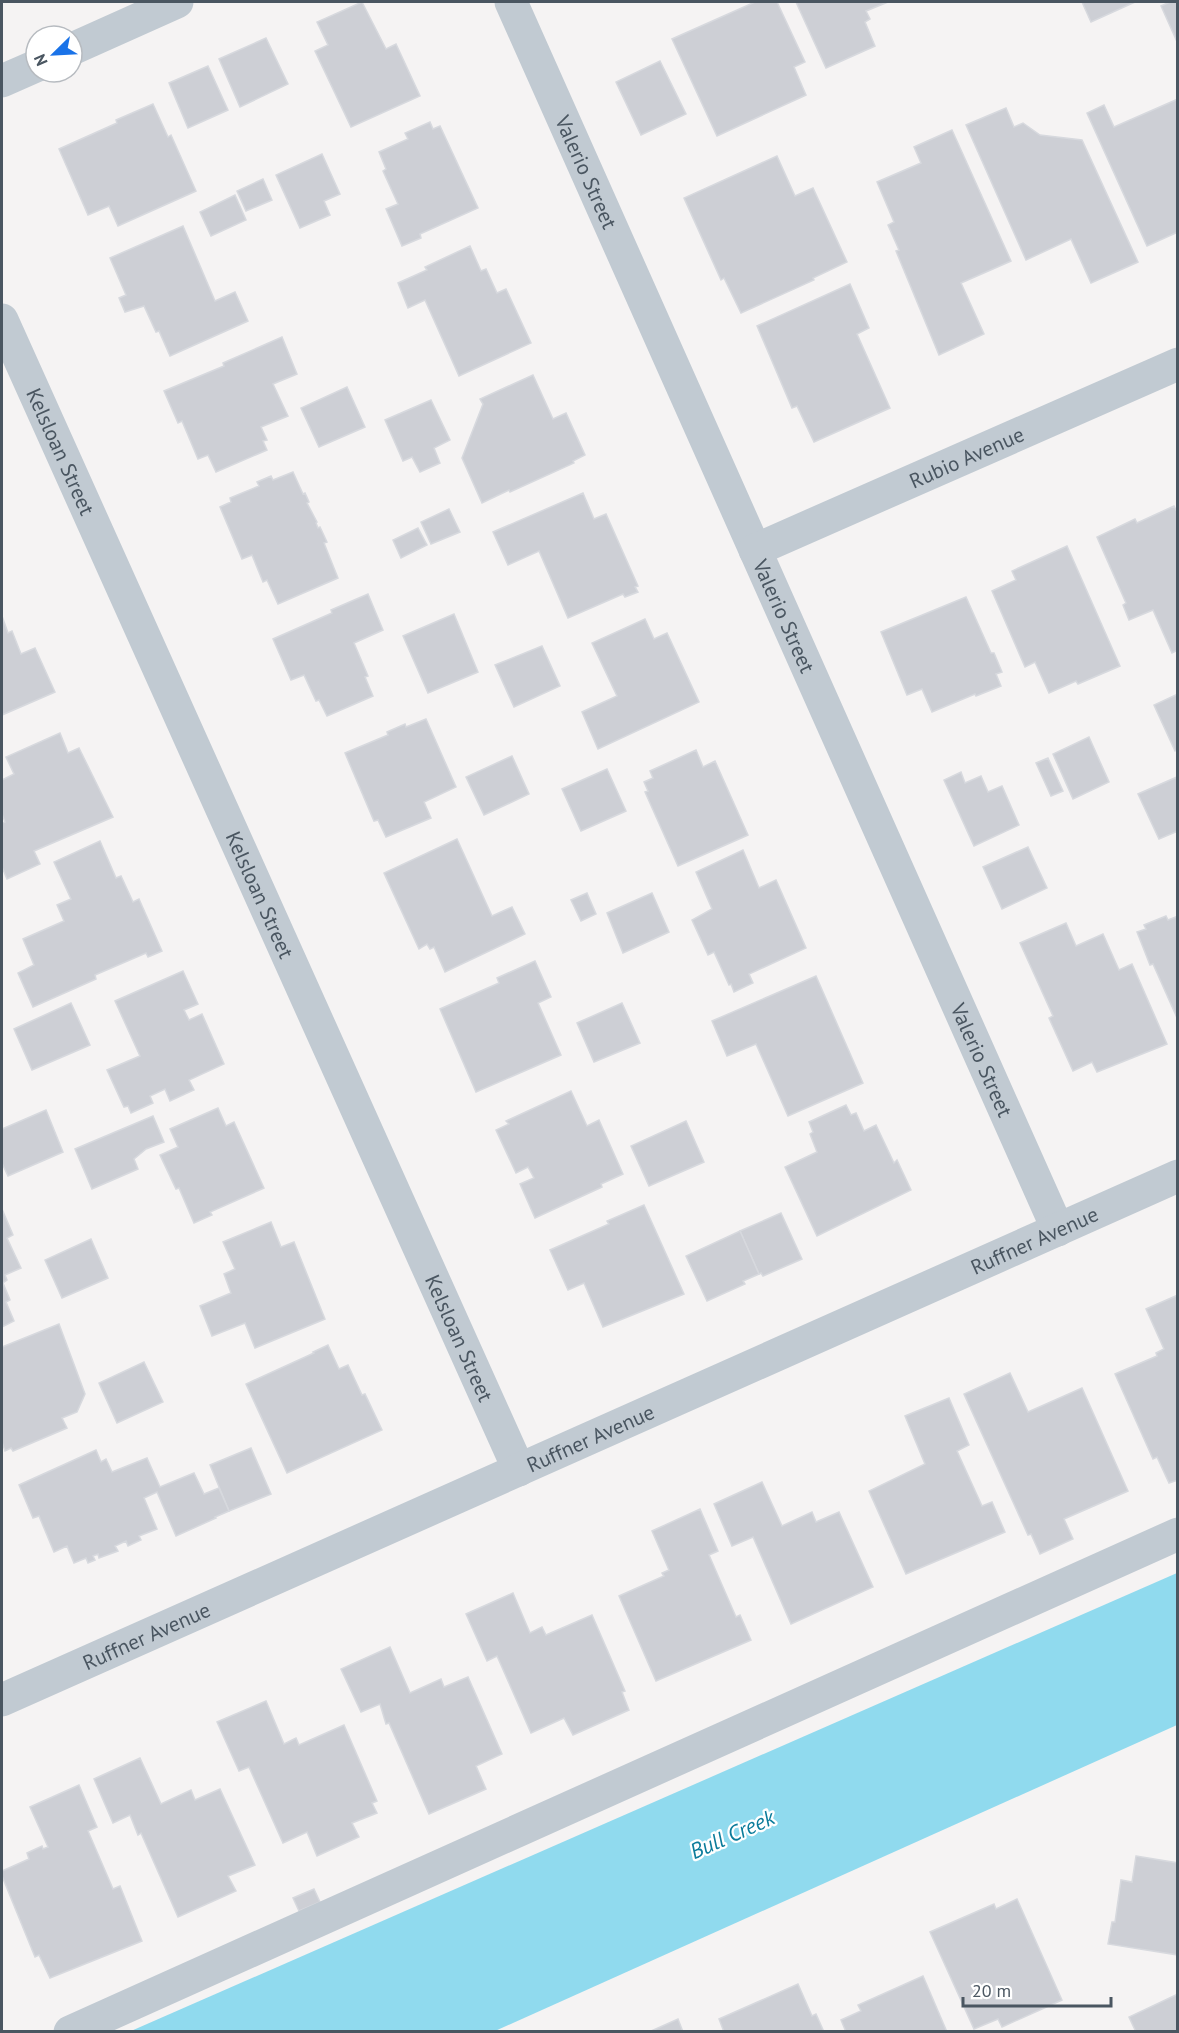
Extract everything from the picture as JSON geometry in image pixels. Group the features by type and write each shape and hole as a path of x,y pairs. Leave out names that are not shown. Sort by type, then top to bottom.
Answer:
{"street":[{"path":"84,44 177,2"},
{"name":"Valerio Street","path":"511,2 1058,1230"},
{"path":"2,81 24,71"},
{"name":"Kelsloan Street","path":"2,320 519,1470"},
{"name":"Rubio Avenue","path":"755,550 1178,364"},
{"name":"Ruffner Avenue","path":"2,1700 1178,1176"},
{"path":"70,2031 1178,1534"}],"water":[{"name":"Bull Creek","path":"1177,1573 1177,1725 495,2031 131,2031"}],"building":[{"path":"362,2 386,49 396,44 420,96 351,127 315,51 328,45 317,22"},
{"path":"755,2 777,2 805,62 794,67 806,95 717,136 672,39"},
{"path":"796,2 888,2 866,11 870,19 865,22 875,46 826,68"},
{"path":"1082,2 1135,2 1091,22"},
{"path":"1170,2 1178,2 1178,44 1161,6"},
{"path":"266,38 288,84 240,107 219,59"},
{"path":"660,61 686,114 641,135 616,82"},
{"path":"208,66 228,110 188,128 169,83"},
{"path":"1178,99 1178,232 1147,246 1087,113 1104,105 1114,127"},
{"path":"153,104 168,137 171,135 196,191 118,226 109,206 88,215 59,149"},
{"path":"1006,108 1014,127 1023,123 1040,135 1082,140 1138,262 1091,283 1071,239 1026,260 966,125"},
{"path":"430,122 433,129 440,126 478,208 420,234 421,238 402,246 386,209 398,204 383,171 386,169 379,152 408,139 405,133"},
{"path":"952,130 1011,261 961,283 984,334 939,355 896,251 899,250 888,225 894,222 877,182 921,163 914,147"},
{"path":"322,154 340,194 324,201 330,215 300,228 276,175"},
{"path":"777,156 795,196 813,188 847,262 813,278 814,280 741,313 724,278 721,280 684,198"},
{"path":"263,179 272,200 246,211 237,191"},
{"path":"235,195 246,220 211,236 200,212"},
{"path":"183,226 215,301 235,292 248,321 170,356 144,306 125,312 119,298 126,295 110,258"},
{"path":"470,246 481,271 486,269 497,293 506,289 531,343 459,376 425,300 408,308 398,283 427,270 425,267"},
{"path":"850,284 869,328 857,334 890,408 814,442 797,406 792,408 757,326"},
{"path":"282,337 297,374 273,384 288,416 261,427 267,440 263,441 267,450 216,472 208,455 198,459 182,421 178,423 164,391 224,366 223,363"},
{"path":"533,375 553,419 566,413 585,455 573,461 574,463 482,503 462,458 483,404 480,399"},
{"path":"347,387 365,427 319,447 301,408"},
{"path":"431,400 450,440 434,448 440,463 420,472 412,457 403,461 385,420"},
{"path":"293,472 303,494 305,493 318,528 320,527 327,542 324,543 338,578 278,604 267,580 263,582 252,555 242,559 220,507 231,502 230,498 259,486 257,482 271,476 273,480"},
{"path":"583,493 594,519 606,514 638,586 635,587 638,592 625,597 623,594 568,618 539,551 508,565 493,532"},
{"path":"1174,506 1178,514 1178,650 1172,653 1153,610 1129,620 1123,605 1126,603 1097,537 1135,519 1137,523"},
{"path":"449,509 460,532 431,544 421,522"},
{"path":"418,528 427,545 401,558 393,540"},
{"path":"1067,546 1120,666 1078,684 1076,681 1049,693 1035,662 1025,667 992,591 1016,580 1012,571"},
{"path":"368,594 383,630 354,643 368,676 365,677 373,696 327,716 319,700 316,701 304,675 291,680 273,639"},
{"path":"966,597 1002,672 996,674 1001,686 932,712 922,689 907,695 881,632"},
{"path":"454,614 478,672 428,693 403,636"},
{"path":"2,616 8,633 12,631 21,654 35,648 55,692 2,715"},
{"path":"645,619 654,639 667,633 699,702 598,749 582,712 617,696 592,643"},
{"path":"542,646 560,686 514,707 495,665"},
{"path":"1178,694 1178,749 1175,751 1154,705"},
{"path":"426,719 456,787 424,802 431,818 386,837 378,820 374,821 345,753 388,735 387,732 405,724 406,727"},
{"path":"60,733 68,753 79,748 113,817 34,851 40,864 7,879 2,867 2,823 5,822 2,814 2,780 14,774 6,757"},
{"path":"1089,737 1109,782 1073,799 1053,754"},
{"path":"696,750 703,767 715,761 748,835 678,866 645,792 648,791 644,782 653,778 650,771"},
{"path":"512,756 529,794 484,815 466,777"},
{"path":"1048,758 1063,791 1051,796 1036,763"},
{"path":"607,769 626,811 581,831 562,789"},
{"path":"961,772 965,783 981,776 988,792 1002,786 1019,825 974,846 944,780"},
{"path":"1177,777 1178,831 1159,839 1138,794"},
{"path":"457,839 492,916 512,907 525,934 445,972 434,947 430,949 427,944 419,949 384,873"},
{"path":"100,841 116,878 121,876 133,902 139,899 162,951 148,957 146,953 95,975 96,979 33,1007 18,973 34,965 23,939 64,921 57,905 71,899 54,862"},
{"path":"1028,847 1047,888 1002,909 983,867"},
{"path":"743,850 759,888 776,880 806,948 749,974 753,983 734,992 714,952 708,955 692,920 712,909 696,872"},
{"path":"587,893 596,914 581,921 571,900"},
{"path":"652,893 669,932 623,953 607,913"},
{"path":"1166,916 1168,920 1178,916 1178,1020 1153,964 1150,965 1137,932 1146,929 1144,925"},
{"path":"1066,923 1076,946 1103,934 1119,970 1132,964 1167,1044 1097,1072 1092,1062 1073,1071 1049,1018 1053,1016 1020,943"},
{"path":"535,961 551,997 538,1003 561,1055 476,1092 440,1009 499,983 497,978"},
{"path":"183,971 198,1004 184,1010 189,1020 202,1014 224,1064 189,1080 194,1090 170,1101 165,1089 150,1096 153,1103 131,1113 128,1106 124,1107 107,1070 140,1056 115,1001"},
{"path":"816,976 863,1083 788,1116 756,1044 727,1056 712,1021"},
{"path":"71,1003 90,1045 32,1070 14,1029"},
{"path":"622,1003 640,1043 594,1062 577,1023"},
{"path":"571,1091 587,1126 599,1120 623,1174 601,1184 602,1187 535,1218 520,1184 534,1178 528,1167 516,1173 496,1130 509,1124 506,1121"},
{"path":"846,1105 851,1115 856,1113 864,1131 876,1125 894,1163 897,1160 911,1190 817,1236 785,1167 817,1152 810,1134 813,1132 809,1122"},
{"path":"218,1108 226,1126 234,1122 264,1188 210,1212 212,1215 194,1223 179,1188 176,1189 160,1155 178,1147 170,1129"},
{"path":"46,1110 63,1152 8,1176 2,1163 2,1129"},
{"path":"153,1116 164,1142 146,1149 134,1159 138,1169 92,1189 75,1149"},
{"path":"686,1121 704,1162 649,1186 631,1146"},
{"path":"644,1205 684,1294 603,1327 584,1283 568,1290 550,1250 609,1224 607,1221"},
{"path":"2,1209 13,1235 7,1238 21,1268 5,1275 7,1280 3,1283 10,1300 6,1302 14,1321 2,1327"},
{"path":"781,1213 802,1259 763,1276 759,1274 740,1231"},
{"path":"271,1222 281,1247 294,1242 325,1319 255,1348 245,1323 212,1336 200,1306 231,1293 224,1274 235,1269 223,1242"},
{"path":"740,1231 759,1274 743,1281 745,1284 707,1301 686,1256"},
{"path":"91,1239 108,1278 62,1298 45,1260"},
{"path":"1178,1295 1178,1480 1169,1483 1157,1457 1153,1459 1115,1374 1157,1356 1156,1353 1164,1349 1146,1309"},
{"path":"59,1324 85,1394 77,1412 62,1418 67,1428 13,1451 11,1448 5,1451 2,1442 2,1347"},
{"path":"328,1345 339,1369 348,1365 382,1430 287,1473 246,1384"},
{"path":"144,1362 163,1402 117,1423 99,1383"},
{"path":"1010,1373 1028,1412 1082,1388 1128,1491 1064,1519 1073,1539 1040,1554 1031,1534 1028,1535 964,1394"},
{"path":"949,1398 969,1445 957,1451 982,1506 992,1502 1005,1532 906,1574 869,1491 925,1464 905,1416"},
{"path":"251,1448 271,1494 229,1511 210,1465"},
{"path":"96,1450 101,1462 106,1459 112,1472 147,1458 160,1487 194,1473 204,1494 219,1488 229,1511 176,1536 157,1492 144,1498 157,1529 139,1536 141,1540 128,1546 126,1541 115,1546 118,1551 99,1558 98,1554 93,1556 95,1560 88,1563 86,1558 74,1563 67,1546 54,1552 39,1516 33,1518 19,1485"},
{"path":"762,1482 782,1526 812,1512 816,1522 839,1512 873,1587 791,1624 753,1537 732,1546 714,1504"},
{"path":"700,1509 718,1551 709,1555 736,1617 740,1615 751,1640 656,1681 619,1596 664,1576 662,1573 669,1570 652,1531"},
{"path":"513,1593 530,1633 542,1627 546,1635 592,1615 625,1691 622,1692 629,1710 573,1735 564,1718 531,1733 497,1656 487,1661 466,1614"},
{"path":"390,1647 410,1693 441,1679 444,1687 468,1677 502,1754 476,1766 486,1789 429,1814 389,1723 386,1724 380,1704 361,1712 341,1669"},
{"path":"266,1701 284,1744 296,1738 299,1745 344,1725 377,1801 372,1803 377,1813 352,1823 359,1837 317,1856 307,1832 283,1843 249,1767 239,1771 217,1722"},
{"path":"140,1758 161,1804 191,1790 195,1800 220,1789 255,1865 228,1876 236,1891 178,1917 141,1833 138,1835 130,1815 113,1823 94,1779"},
{"path":"79,1785 97,1827 88,1831 113,1889 120,1886 142,1941 50,1978 39,1955 35,1957 2,1871 29,1859 27,1853 42,1846 43,1849 48,1847 30,1807"},
{"path":"1136,1856 1178,1863 1178,1955 1108,1944 1112,1922 1115,1922 1121,1880 1132,1882"},
{"path":"314,1889 320,1902 299,1911 293,1898"},
{"path":"1017,1899 1062,2000 1002,2027 998,2019 974,2029 930,1932 994,1904 996,1909"},
{"path":"923,1976 947,2032 846,2032 841,2020 861,2011 858,2005"},
{"path":"798,1984 812,2016 816,2014 824,2032 724,2032 719,2019"},
{"path":"1178,1994 1178,2032 1136,2032 1129,2017"},
{"path":"678,2019 683,2032 649,2032"}]}
